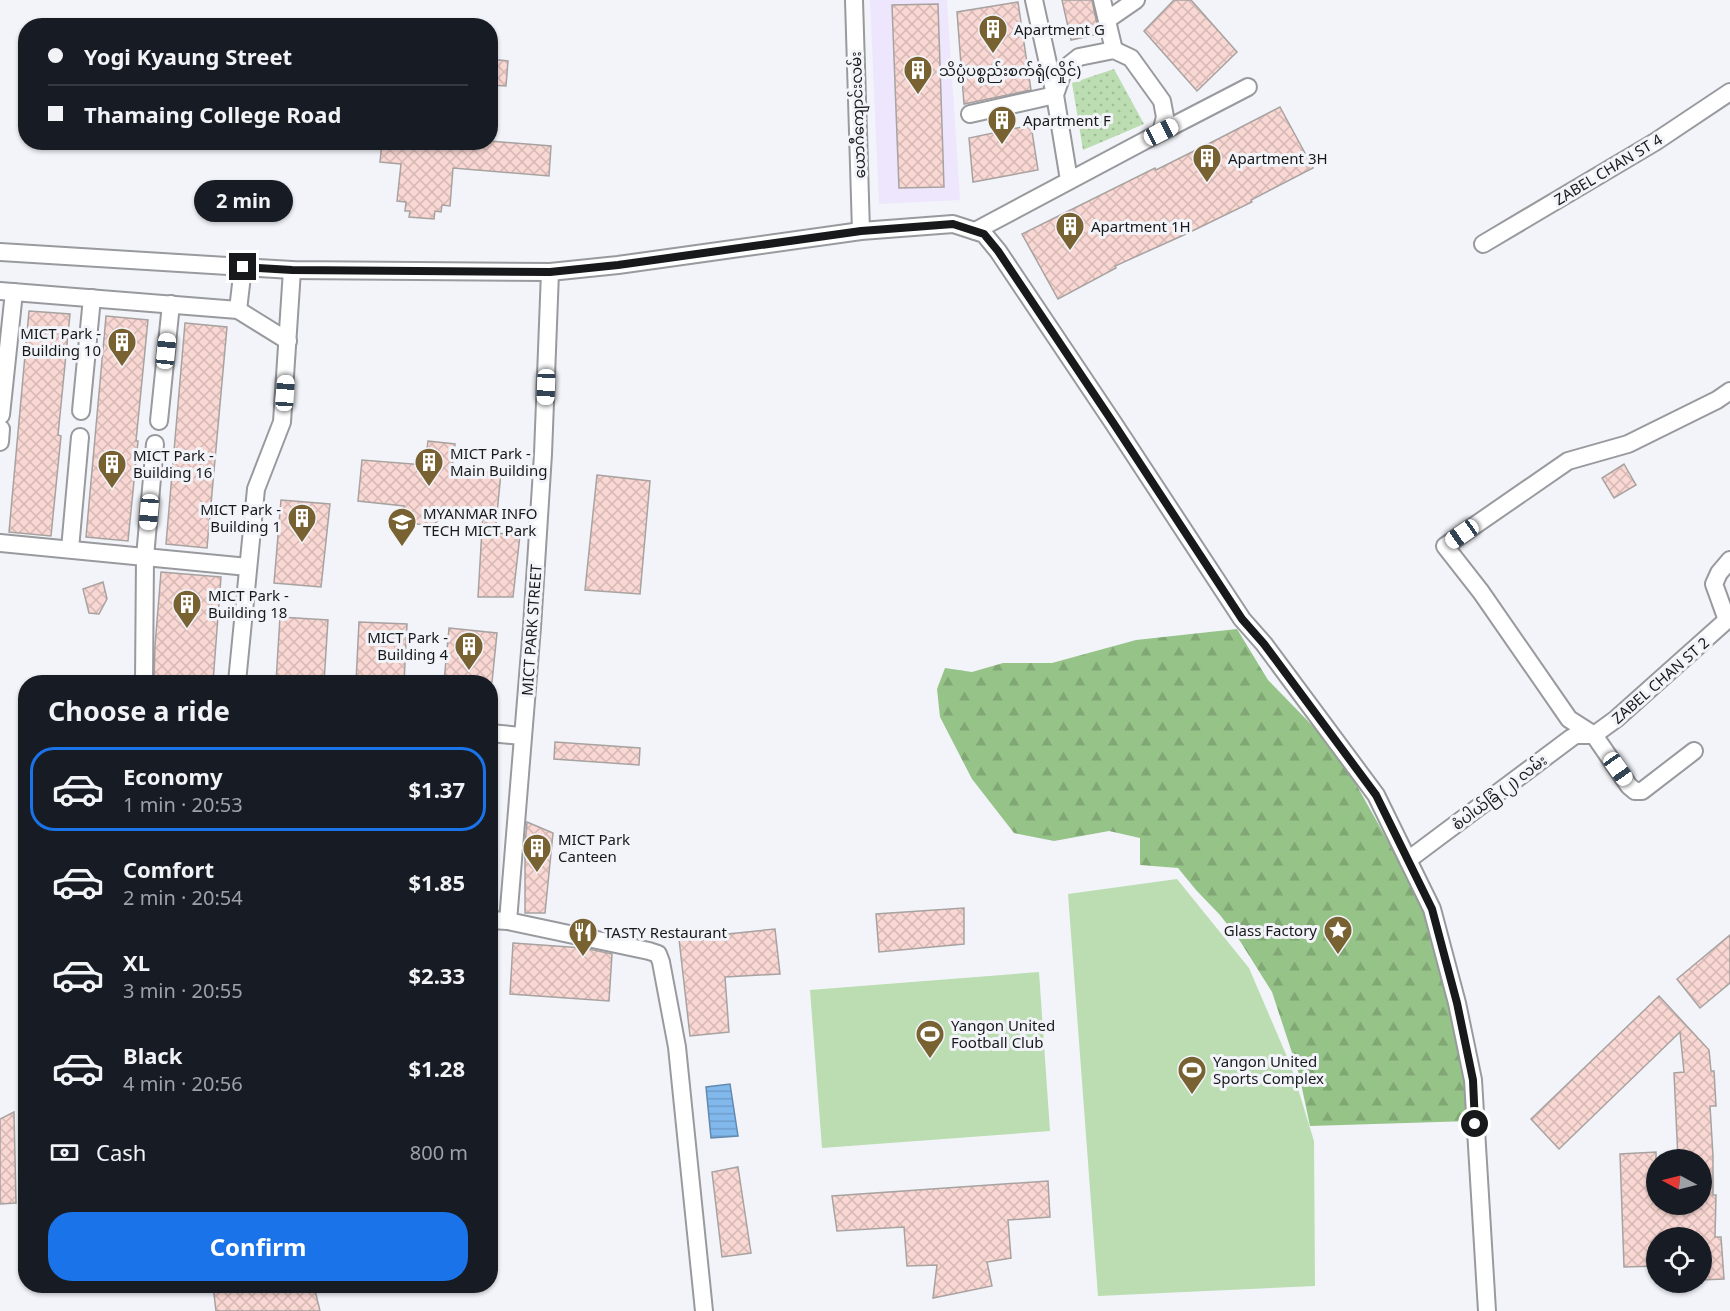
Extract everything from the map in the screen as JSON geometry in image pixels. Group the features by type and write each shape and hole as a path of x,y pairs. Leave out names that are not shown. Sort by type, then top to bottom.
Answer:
{"street":[{"name":"ယောဂီကျောင်းလမ်း","path":"854,0 861,231"},
{"path":"1034,0 1055,95 1070,180"},
{"path":"1102,0 1113,50"},
{"path":"1107,20 1136,0"},
{"path":"1055,95 1064,69 1079,57 1113,50 1131,57 1162,101 1165,117 1161,132"},
{"path":"975,231 1248,87"},
{"name":"ZABEL CHAN ST 4","path":"1484,244 1655,142 1730,92"},
{"path":"970,114 1055,95"},
{"path":"0,252 292,270 550,272 618,265 861,231 953,224 984,234 998,251 1114,424 1242,619 1264,644 1376,795 1432,909 1457,1003 1473,1080 1487,1311"},
{"path":"238,310 243,267"},
{"path":"238,675 255,489 282,422 292,270"},
{"name":"MICT PARK STREET","path":"508,921 532,627 543,454 550,272"},
{"path":"1,429 7,291 238,310 288,340"},
{"path":"81,411 92,298"},
{"path":"159,421 171,304"},
{"path":"1694,751 1642,790 1635,791 1629,786 1594,735 1569,718 1481,592 1445,546 1568,460 1628,444 1717,400 1730,391"},
{"path":"70,549 80,437"},
{"path":"144,675 145,557 155,444"},
{"path":"0,543 248,567"},
{"name":"ZABEL CHAN ST 2","path":"1594,735 1616,719 1727,620 1714,584 1719,573 1730,560"},
{"path":"498,734 522,736"},
{"name":"စံပါယ်ခြံ (၂) လမ်း","path":"1408,860 1571,738 1576,735 1594,735"},
{"path":"498,920 658,954 677,1047 704,1311"}],"shaded area":[{"path":"870,0 947,0 960,200 879,204"}],"green space":[{"path":"1114,69 1144,124 1083,150 1072,83"},
{"path":"1237,629 1268,680 1338,752 1426,909 1455,1021 1471,1121 1310,1126 1299,1074 1272,992 1240,941 1178,868 1140,865 1140,838 1109,831 1054,841 1014,833 972,779 940,717 937,689 945,668 972,672 1003,663 1052,663 1136,640"},
{"name":"Yangon United Sports Complex","path":"1177,879 1249,968 1291,1066 1314,1141 1315,1286 1098,1296 1068,894"},
{"name":"Yangon United Football Club","path":"1039,972 1050,1131 822,1148 810,990"}],"water":[{"path":"730,1084 738,1136 711,1138 706,1087"}],"building":[{"path":"1062,0 1092,0 1099,34 1071,40"},
{"path":"1174,0 1191,0 1237,52 1197,91 1144,31"},
{"name":"Apartment G","path":"1018,2 1031,90 964,104 957,12"},
{"name":"သိပ္ပံပစ္စည်းစက်ရုံ(လှိုင်)","path":"938,4 944,187 899,188 892,5"},
{"path":"498,60 508,61 506,86 498,86"},
{"path":"1280,107 1313,168 1251,200 1252,202 1115,266 1116,268 1058,299 1022,234"},
{"name":"Apartment F","path":"1031,125 1038,170 973,182 969,138"},
{"path":"498,142 551,146 549,176 453,168 450,206 442,205 441,212 435,211 434,219 409,217 410,211 405,211 406,202 397,201 401,164 380,162 381,150 498,150"},
{"path":"29,311 70,314 51,536 9,532"},
{"path":"106,316 148,320 128,541 86,537"},
{"path":"185,323 227,327 207,548 166,544"},
{"name":"MICT Park - Main Building","path":"428,441 455,444 452,469 501,473 495,533 520,535 513,597 478,597 483,512 450,509 449,517 442,517 433,525 417,524 411,516 402,515 404,506 358,501 362,460 425,465"},
{"path":"1624,464 1636,485 1614,498 1602,478"},
{"path":"597,475 650,481 640,594 585,590"},
{"name":"MICT Park - Building 1","path":"281,500 330,504 321,587 274,583"},
{"name":"MICT Park - Building 18","path":"161,572 221,577 214,675 154,675"},
{"path":"103,582 107,599 99,614 89,613 83,589"},
{"path":"280,617 328,620 324,675 276,675"},
{"path":"359,622 407,624 404,675 356,675"},
{"name":"MICT Park - Building 4","path":"449,628 497,633 493,675 445,675"},
{"path":"555,742 640,748 639,765 554,759"},
{"name":"MICT Park Canteen","path":"527,822 553,833 545,913 525,913"},
{"path":"964,908 964,944 879,952 876,914"},
{"path":"775,929 780,974 725,977 729,1032 690,1036 679,939"},
{"path":"1730,935 1730,983 1700,1008 1677,979"},
{"path":"513,943 584,948 612,954 609,1001 510,994"},
{"path":"1659,996 1709,1050 1711,1071 1714,1071 1716,1106 1710,1106 1713,1156 1713,1195 1716,1195 1715,1237 1721,1237 1724,1279 1712,1280 1712,1227 1646,1227 1646,1266 1624,1267 1620,1154 1646,1153 1646,1215 1712,1215 1712,1149 1677,1149 1674,1073 1684,1072 1680,1032 1559,1149 1531,1119"},
{"path":"14,1112 16,1203 0,1204 0,1119"},
{"path":"738,1167 751,1253 722,1257 712,1172"},
{"path":"1048,1181 1050,1217 1008,1220 1011,1258 987,1262 992,1286 933,1298 937,1265 907,1266 904,1227 837,1231 832,1196"},
{"path":"214,1293 316,1293 320,1311 216,1311"}],"place":[{"name":"Apartment G","path":"993,54"},
{"name":"သိပ္ပံပစ္စည်းစက်ရုံ(လှိုင်)","path":"918,96"},
{"name":"Apartment F","path":"1002,146"},
{"name":"Apartment 3H","path":"1207,184"},
{"name":"Apartment 1H","path":"1070,252"},
{"name":"MICT Park - Building 10","path":"122,368"},
{"name":"MICT Park - Main Building","path":"429,488"},
{"name":"MICT Park - Building 16","path":"112,490"},
{"name":"MICT Park - Building 1","path":"302,544"},
{"name":"MYANMAR INFO TECH MICT Park","path":"402,548"},
{"name":"MICT Park - Building 18","path":"187,630"},
{"name":"MICT Park - Building 4","path":"469,672"},
{"name":"MICT Park Canteen","path":"537,874"},
{"name":"Glass Factory","path":"1338,956"},
{"name":"TASTY Restaurant","path":"583,958"},
{"name":"Yangon United Football Club","path":"930,1060"},
{"name":"Yangon United Sports Complex","path":"1192,1096"}],"route":[{"path":"243,267 292,270 550,272 618,265 861,231 953,224 984,234 998,251 1114,424 1242,619 1264,644 1376,795 1432,909 1457,1003 1473,1080 1475,1124"}]}
